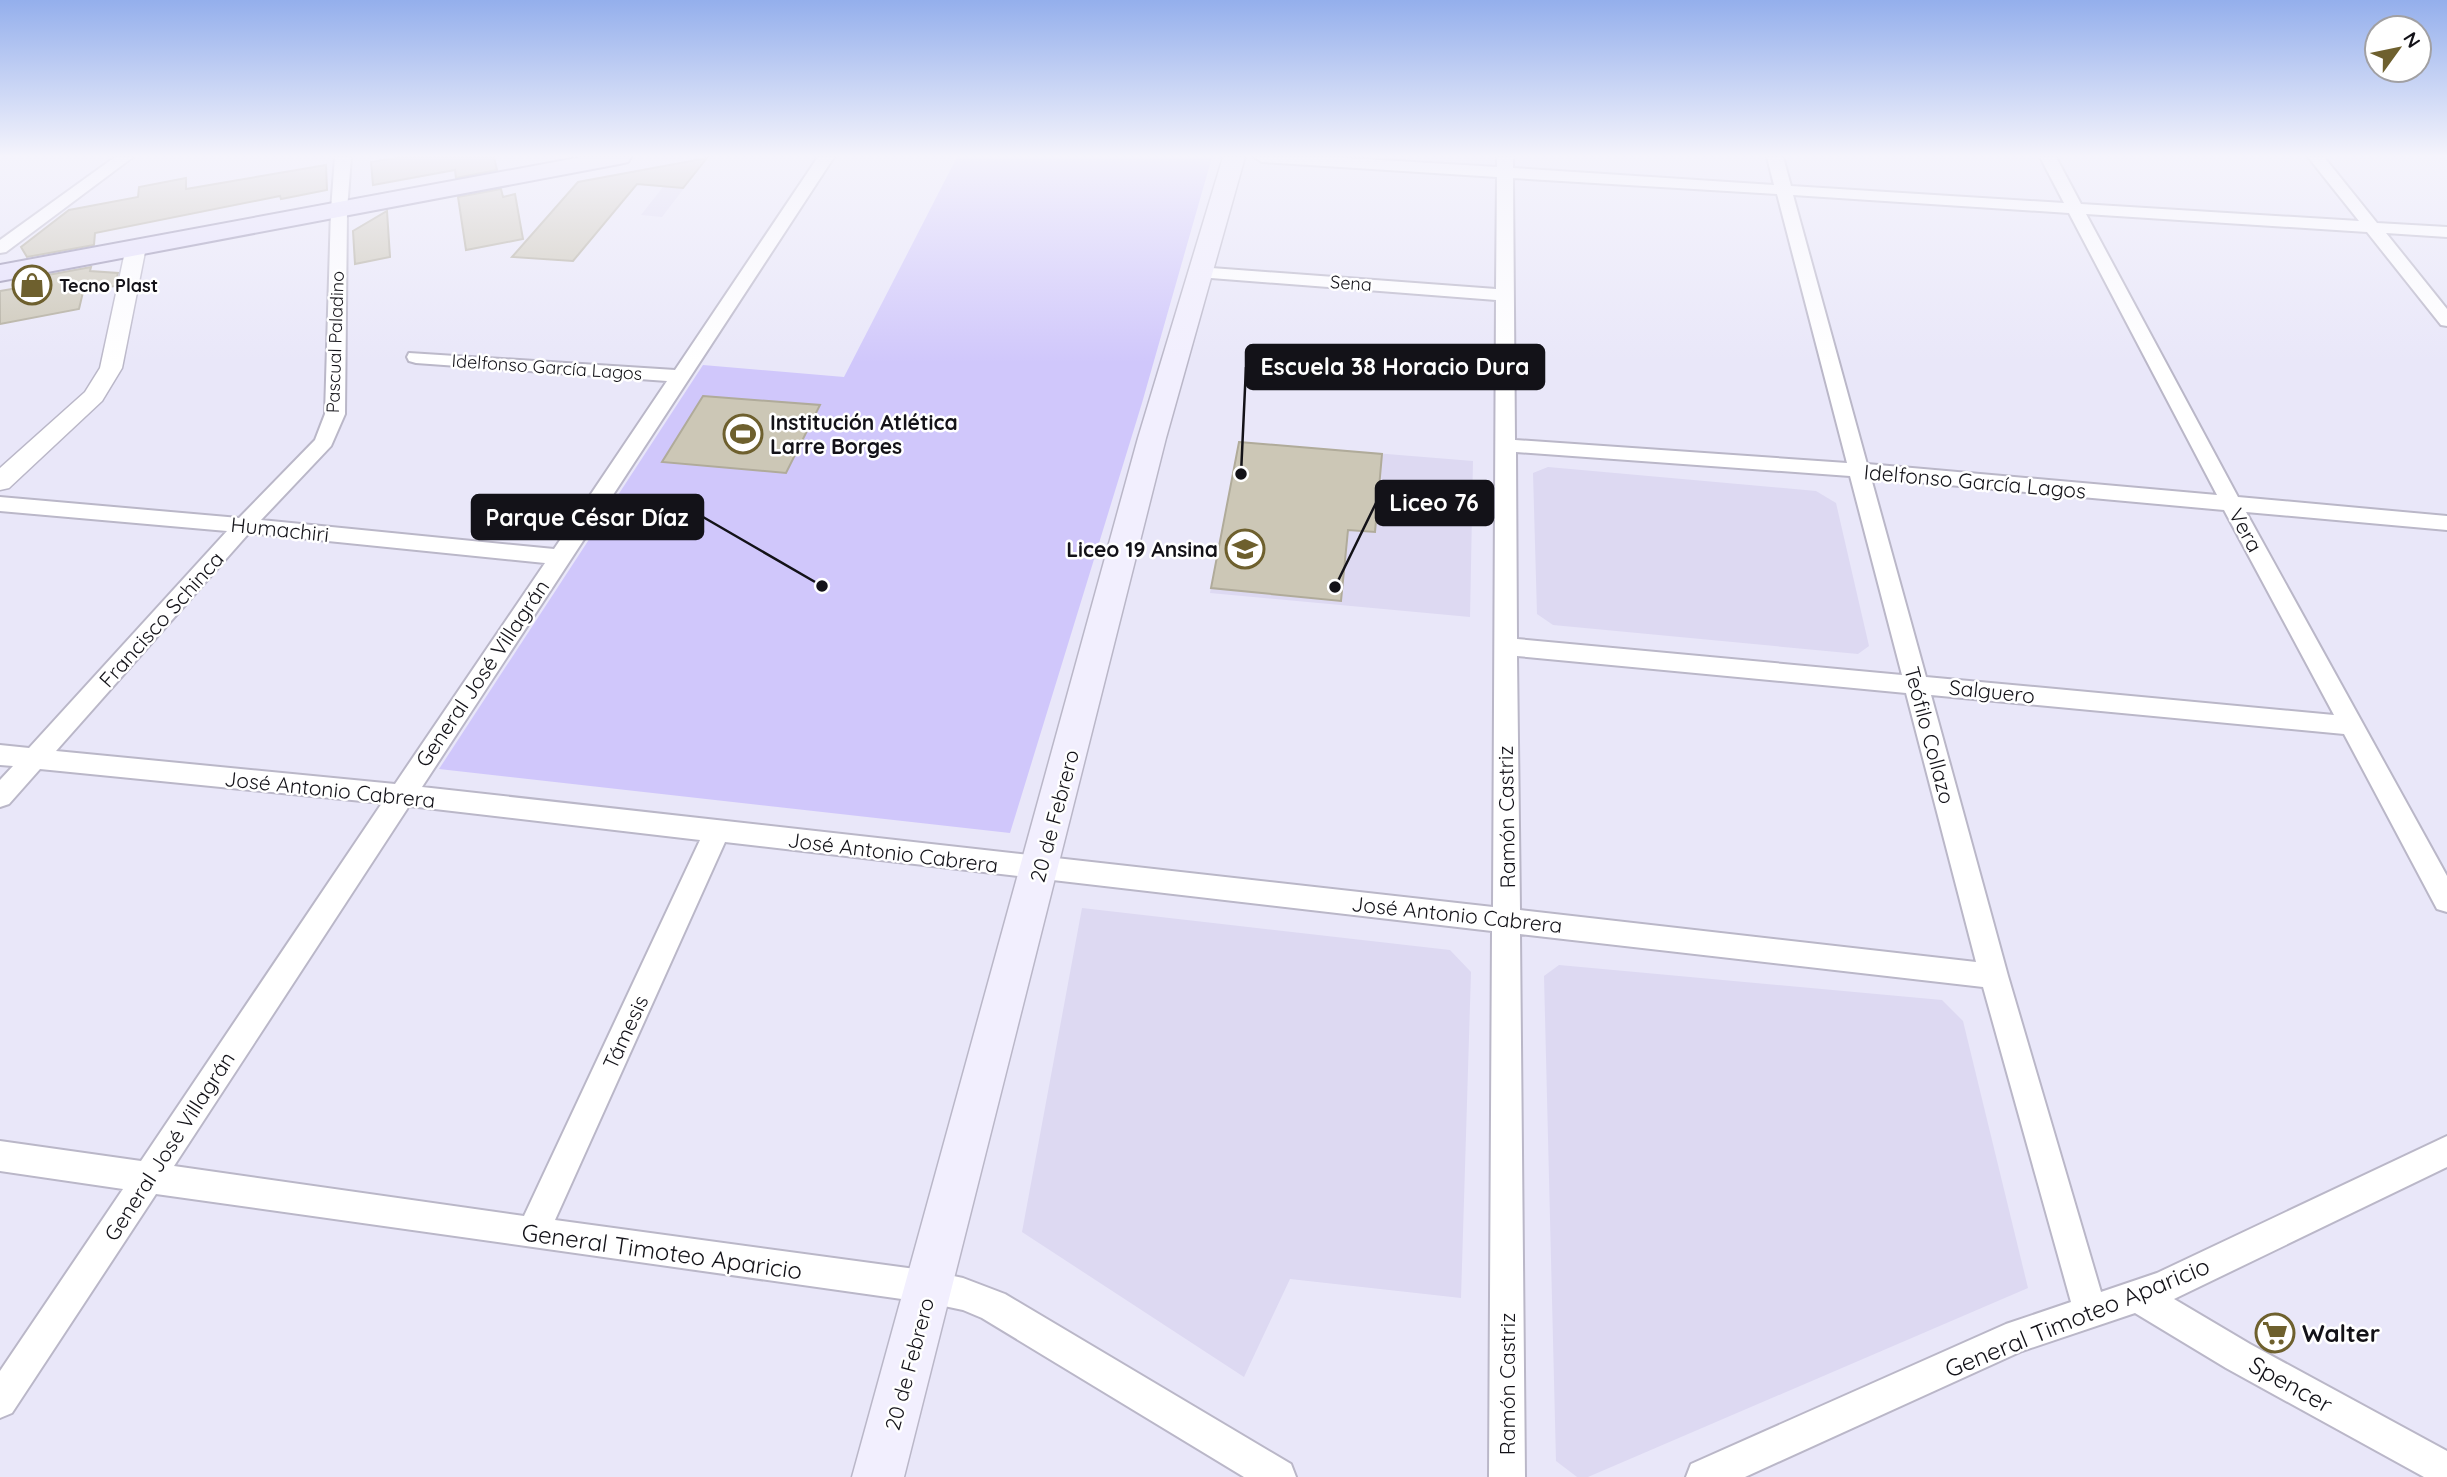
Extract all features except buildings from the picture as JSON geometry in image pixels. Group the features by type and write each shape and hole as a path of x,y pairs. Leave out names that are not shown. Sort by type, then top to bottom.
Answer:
{"main road":[{"path":"0,273 252,226"},
{"name":"20 de Febrero","path":"878,1477 1152,438 1212,226"}],"street":[{"path":"0,248 30,226"},
{"name":"Pascual Paladino","path":"324,442 335,414 339,226"},
{"name":"General José Villagrán","path":"0,1401 780,226"},
{"name":"Ramón Castriz","path":"1505,226 1507,1477"},
{"name":"Teófilo Collazo","path":"1795,226 1994,976 2090,1311"},
{"name":"Vera","path":"2086,226 2232,505 2447,901"},
{"path":"2355,226 2447,232"},
{"path":"2371,227 2447,321"},
{"path":"0,482 94,396 111,368 136,247"},
{"name":"Sena","path":"1198,272 1504,295"},
{"name":"Idelfonso García Lagos","path":"416,357 679,376"},
{"name":"Francisco Schinca","path":"0,797 244,525 324,442"},
{"name":"Idelfonso García Lagos","path":"1504,445 1860,470 2447,523"},
{"name":"Humachiri","path":"0,505 244,525 559,557"},
{"name":"Salguero","path":"1505,646 2354,726"},
{"name":"José Antonio Cabrera","path":"0,755 400,795 1040,870 1507,919 1994,976"},
{"name":"Támesis","path":"533,1233 717,831"},
{"name":"General Timoteo Aparicio","path":"1704,1477 2018,1336 2162,1288 2447,1151"},
{"name":"General Timoteo Aparicio","path":"0,1156 930,1287 963,1294 993,1306 1278,1477"},
{"name":"Spencer","path":"2137,1296 2238,1356 2447,1470"}],"shaded area":[{"path":"922,226 1192,226 1142,403 1010,833 439,769 703,365 844,377"},
{"path":"1239,442 1473,461 1470,617 1210,593"},
{"path":"1548,467 1816,491 1836,503 1869,646 1858,654 1553,625 1537,614 1533,473"},
{"path":"1082,908 1450,950 1471,972 1461,1298 1290,1279 1244,1377 1022,1232"},
{"path":"1559,965 1942,1000 1963,1021 2028,1288 1588,1477 1577,1477 1556,1461 1544,976"}],"place":[{"name":"Tecno Plast","path":"32,285"},
{"name":"Institución Atlética Larre Borges","path":"743,434"},
{"name":"Escuela 38 Horacio Dura","path":"1241,474"},
{"name":"Liceo 19 Ansina","path":"1245,549"},
{"name":"Parque César Díaz","path":"822,586"},
{"name":"Liceo 76","path":"1335,587"},
{"name":"Walter","path":"2275,1333"}]}
